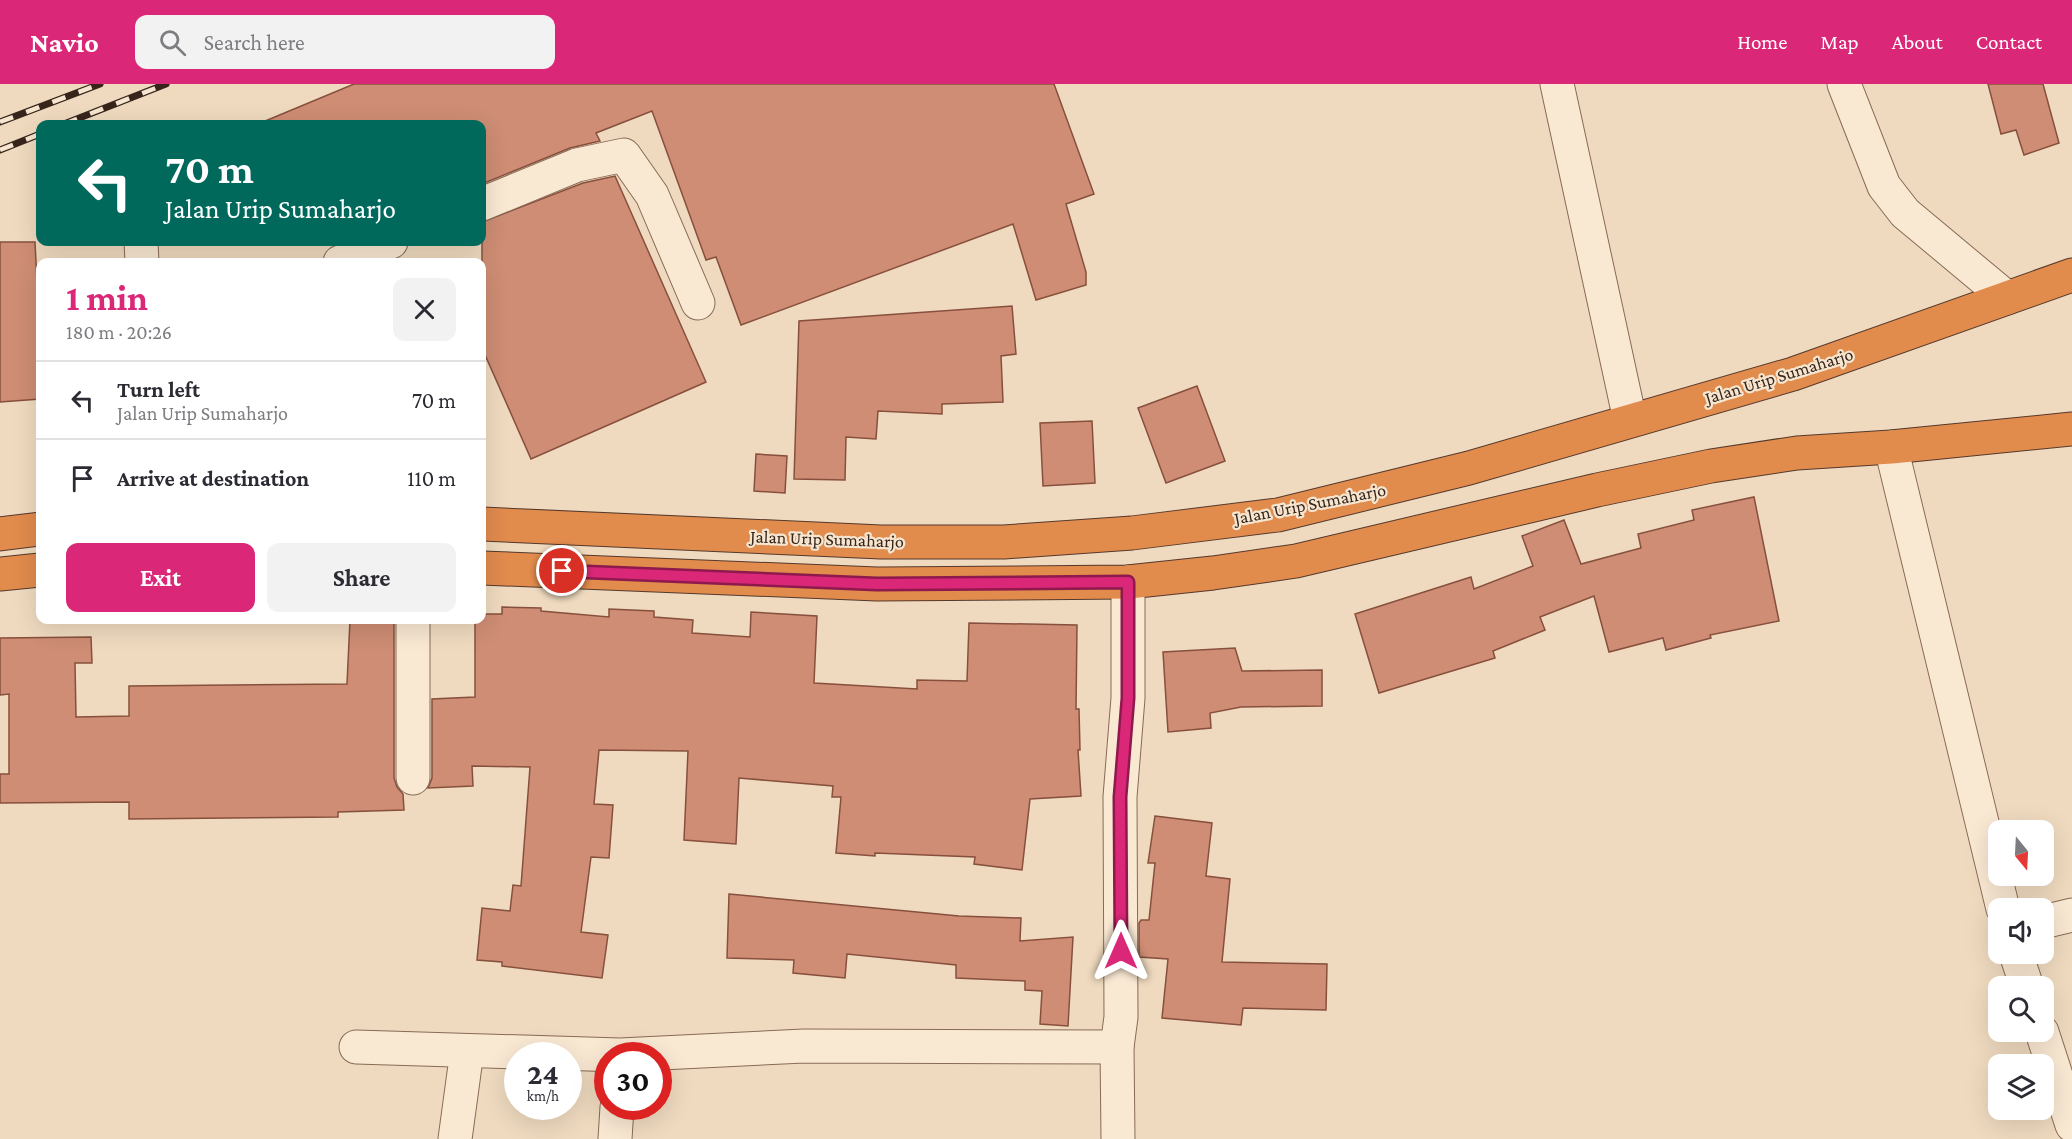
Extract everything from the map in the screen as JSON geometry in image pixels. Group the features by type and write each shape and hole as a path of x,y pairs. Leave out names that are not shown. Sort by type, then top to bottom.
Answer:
{"highway":[{"name":"Jalan Urip Sumaharjo","path":"486,525 869,542 1004,542 1132,533 1278,515 1379,492 1558,443 1793,374 2072,275"},
{"path":"486,568 877,584 1128,582 1296,561 1598,490 1711,466 1797,453 1891,447 2072,429"},
{"path":"0,534 36,530"},
{"path":"0,574 36,570"}],"street":[{"path":"1557,84 1630,420"},
{"path":"1844,84 1884,186 1905,213 2007,298"},
{"path":"486,202 577,165 624,155 652,195 698,303"},
{"path":"350,258 381,246"},
{"path":"1891,447 2000,898"},
{"path":"1118,1139 1117,1047 1121,1017 1120,797 1128,698 1128,582"},
{"path":"413,624 413,778"},
{"path":"2054,919 2072,915"},
{"path":"2045,1042 2072,1125"},
{"path":"672,1052 804,1046 1117,1047"},
{"path":"356,1047 594,1054"},
{"path":"455,1139 467,1051"},
{"path":"615,1139 616,1120"}],"building":[{"path":"354,84 1054,84 1094,194 1066,204 1086,272 1086,285 1036,300 1013,224 741,325 716,257 706,260 652,111 596,133 600,141 570,148 486,182 486,120 268,120"},
{"path":"1988,84 2043,84 2059,143 2024,155 2016,130 2001,134"},
{"path":"615,176 706,382 531,459 486,357 486,258 482,258 482,246 486,246 486,220 583,183"},
{"path":"0,242 35,242 36,399 0,402"},
{"path":"1012,306 1016,354 1001,356 1003,402 942,404 942,414 878,411 876,439 846,437 845,480 794,479 799,321"},
{"path":"1197,386 1225,461 1166,483 1138,408"},
{"path":"1092,421 1095,483 1043,486 1040,423"},
{"path":"756,454 787,456 785,493 754,491"},
{"path":"1754,497 1779,621 1710,635 1711,638 1666,650 1663,638 1609,652 1594,596 1540,617 1545,630 1493,651 1495,658 1379,693 1355,614 1471,577 1474,589 1533,566 1522,536 1564,520 1581,564 1641,548 1638,534 1694,520 1692,510"},
{"path":"502,607 541,608 541,611 609,617 609,609 654,611 654,617 693,620 692,633 750,637 751,612 817,616 814,683 917,689 917,680 967,681 969,623 1077,625 1076,709 1079,709 1080,750 1078,750 1081,796 1030,799 1022,870 974,864 975,857 875,853 875,856 836,853 841,797 832,797 833,786 739,778 736,844 684,840 688,751 599,750 594,804 613,805 609,858 591,857 581,932 608,935 602,978 502,966 502,962 477,960 482,908 510,911 513,885 521,886 530,767 472,766 473,786 428,788 432,778 432,699 475,697 475,624 486,624 486,614 502,614"},
{"path":"350,624 394,624 394,778 403,794 404,810 338,812 338,817 129,819 129,802 0,803 0,774 9,774 9,694 0,695 0,638 91,637 92,663 75,663 76,717 129,716 129,686 347,684"},
{"path":"1235,648 1242,671 1322,670 1322,706 1241,707 1210,713 1211,728 1168,732 1163,652"},
{"path":"1155,816 1212,823 1206,876 1230,879 1222,962 1327,964 1326,1010 1243,1008 1241,1025 1162,1018 1168,959 1139,957 1139,923 1141,920 1149,920 1155,863 1148,863"},
{"path":"729,894 959,916 1021,918 1020,941 1073,937 1068,1026 1040,1024 1042,991 1025,990 1025,981 956,978 956,965 847,954 845,978 793,973 794,960 727,958"}],"railway":[{"path":"0,122 100,84"},
{"path":"74,120 166,84"},
{"path":"0,150 36,136"}],"route":[{"path":"562,571 877,584 1128,582 1128,698 1120,797 1121,951"}]}
